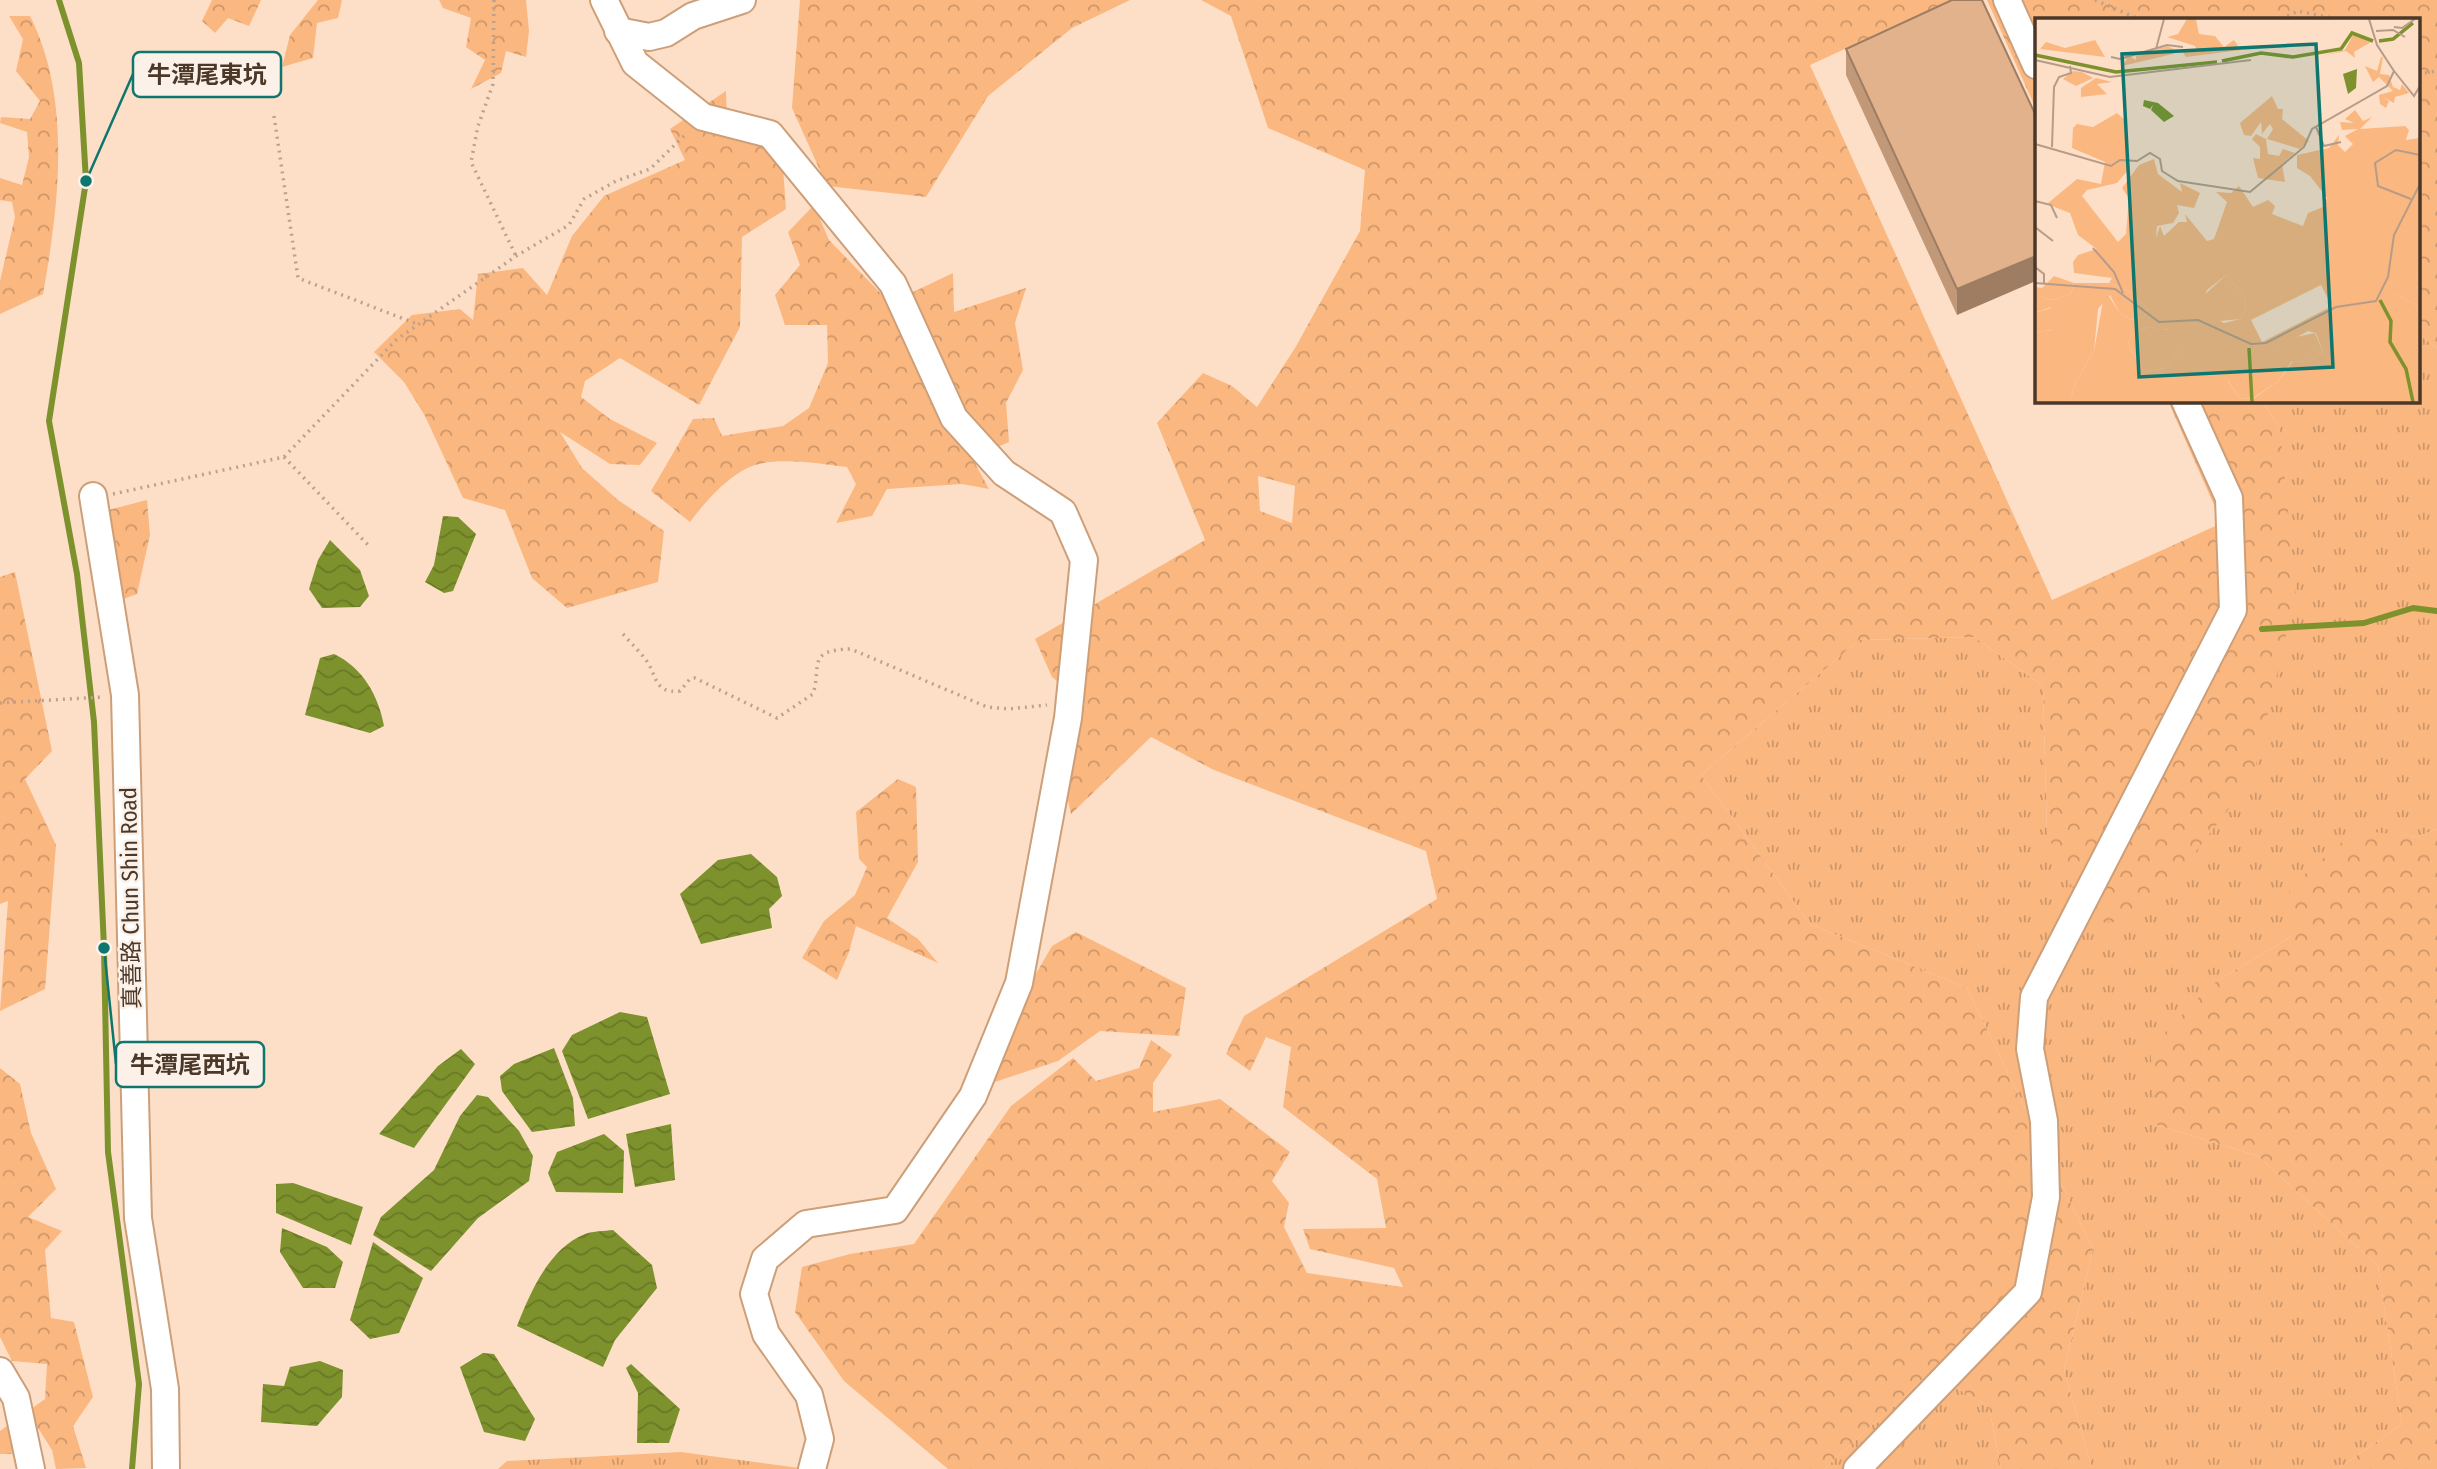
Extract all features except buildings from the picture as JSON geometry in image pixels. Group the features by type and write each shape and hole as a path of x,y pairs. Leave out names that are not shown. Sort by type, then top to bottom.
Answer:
{"street":[{"path":"604,0 635,63 703,117 770,134 893,285 954,418 1004,473 1063,512 1084,560 1070,702 1019,983 973,1096 895,1210 806,1224 765,1259 754,1294 766,1334 809,1395 820,1439 812,1469"},
{"path":"618,31 649,37 666,33 693,16 741,0"},
{"path":"2007,0 2035,63"},
{"path":"1857,1469 2028,1292 2046,1197 2044,1121 2030,1049 2034,997 2233,610 2229,498 2185,402"},
{"name":"真善路 Chun Shin Road","path":"93,496 125,695 138,1218 166,1389 166,1469"},
{"path":"0,1371 16,1398 31,1469"}],"path":[{"path":"494,0 491,41 493,84 478,126 471,162 516,256"},
{"path":"2095,0 2137,18"},
{"path":"2283,18 2298,11 2332,18"},
{"path":"274,116 298,278 418,324"},
{"path":"93,496 138,491 284,457 396,340 516,256 569,225 584,199 617,181 650,169 703,117"},
{"path":"284,457 369,546"},
{"path":"623,634 649,663 653,678 666,690 680,691 690,679 695,678 777,718 813,694 816,663 819,658 841,649 851,649 987,708 1009,709 1070,702"},
{"path":"0,703 112,696"}],"green space":[{"path":"212,0 261,0 249,26 228,18 215,33 202,21"},
{"path":"318,0 342,0 338,18 317,23 313,58 282,67 290,35"},
{"path":"439,0 526,0 529,31 526,57 506,51 501,73 471,89 485,60 466,47 471,18 443,8"},
{"path":"800,0 1130,0 1072,28 988,96 926,197 827,186 792,108"},
{"path":"1201,0 1951,0 1810,65 2052,600 2222,523 2168,402 2263,402 2280,429 2296,593 2253,777 2161,897 2124,921 2089,922 2047,834 2043,686 1974,637 1859,640 1701,775 1810,924 1967,988 2093,1249 2064,1370 2092,1469 2001,1469 1989,1407 1930,1372 1824,1469 948,1469 844,1381 795,1312 802,1267 850,1254 914,1244 1011,1106 1073,1058 1096,1081 1139,1068 1151,1040 1172,1055 1153,1083 1153,1112 1220,1099 1290,1152 1272,1181 1289,1203 1284,1227 1307,1273 1403,1287 1394,1268 1310,1249 1303,1229 1386,1228 1377,1179 1283,1107 1291,1047 1266,1037 1250,1071 1226,1054 1244,1016 1437,899 1426,851 1214,770 1151,737 1071,814 1059,761 1085,704 1052,677 1035,639 1205,540 1157,423 1203,373 1232,386 1257,407 1295,348 1360,231 1365,170 1268,128 1231,16","holes":["1258,476 1295,486 1292,523 1260,511"]},
{"path":"1987,0 2437,0 2437,348 2420,335 2420,18 2035,18 2035,107"},
{"path":"9,16 30,16 43,48 57,117 57,189 43,294 0,314 0,281 15,217 12,202 0,200 0,178 22,185 29,157 27,132 0,123 1,117 30,119 40,101 16,71 23,39"},
{"path":"726,91 727,123 763,147 783,167 786,209 742,237 740,327 699,405 620,358 585,381 581,397 610,419 657,443 640,465 610,464 560,432 582,468 618,500 664,531 658,582 567,608 532,578 505,510 463,498 425,416 404,382 374,352 412,315 460,309 473,320 478,274 523,268 547,295 572,236 604,196 685,160 670,129"},
{"path":"814,205 829,240 890,303 953,273 954,312 1026,288 1015,323 1023,370 1006,403 1009,442 972,458 989,489 962,484 887,489 872,516 836,523 856,484 847,467 801,462 766,463 736,474 711,497 690,522 651,491 693,419 714,418 722,436 783,426 809,408 828,363 827,325 785,325 775,295 800,265 788,232"},
{"path":"2420,335 2437,348 2437,829 2417,837 2356,831 2292,936 2212,984 2157,1125 2258,1156 2378,1266 2402,1424 2338,1469 2092,1469 2064,1370 2093,1249 1967,988 1810,924 1701,775 1859,640 1974,637 2043,686 2047,834 2280,429 2263,402 2420,402"},
{"path":"147,500 150,535 137,594 101,607 89,515"},
{"path":"15,572 52,751 25,779 56,845 45,989 0,1011 8,901 0,904 0,577"},
{"path":"898,779 916,787 918,862 887,918 918,939 938,963 856,926 837,980 802,958 824,921 855,895 867,867 859,859 856,812"},
{"path":"2437,829 2437,1469 2338,1469 2402,1424 2378,1266 2258,1156 2157,1125 2150,1048 2212,984 2292,936 2289,888 2356,830 2417,837"},
{"path":"1076,932 1186,988 1179,1036 1100,1031 1058,1061 989,1084 1010,1019 1052,946"},
{"path":"0,1068 20,1084 31,1133 56,1189 28,1217 62,1231 45,1250 51,1318 74,1322 93,1397 73,1426 86,1468 56,1469 52,1450 38,1428 13,1454 0,1454 0,1431 45,1399 47,1364 12,1361 0,1337"},
{"path":"1930,1372 1989,1407 2001,1469 1824,1469"},
{"path":"681,1452 807,1469 498,1469 507,1461"}],"water":[{"path":"443,516 458,517 476,534 453,591 444,593 425,582 434,565"},
{"path":"330,540 360,570 369,596 360,607 322,608 309,589 318,560"},
{"path":"334,654 353,667 368,684 378,704 384,726 370,733 305,715 320,658"},
{"path":"751,854 777,877 782,896 769,909 772,928 701,944 680,894 718,860"},
{"path":"620,1012 647,1017 670,1094 588,1119 562,1051 572,1035"},
{"path":"554,1048 573,1098 575,1126 532,1132 502,1091 500,1076 514,1064"},
{"path":"461,1049 475,1064 414,1148 379,1134 438,1066"},
{"path":"477,1095 488,1097 519,1131 533,1156 529,1181 478,1218 431,1271 373,1235 381,1217 434,1170 460,1116"},
{"path":"671,1124 675,1180 635,1187 626,1134"},
{"path":"604,1134 624,1151 623,1193 556,1192 548,1173 557,1152"},
{"path":"293,1183 363,1207 351,1245 276,1213 276,1184"},
{"path":"282,1228 327,1247 343,1262 335,1288 303,1288 280,1252"},
{"path":"613,1230 652,1265 657,1288 615,1340 603,1367 517,1326 542,1273 561,1250 585,1234"},
{"path":"373,1242 423,1278 399,1333 370,1339 350,1320"},
{"path":"483,1353 494,1354 535,1419 525,1441 484,1432 460,1367"},
{"path":"320,1361 343,1370 342,1397 317,1426 261,1422 263,1384 284,1386 290,1367"},
{"path":"631,1364 680,1409 669,1443 637,1443 638,1393 626,1368"}],"waterway":[{"path":"59,0 79,63 86,181 49,421 77,574 94,722 104,948 108,1152 139,1384 132,1469"},
{"path":"2262,629 2364,623 2413,608 2437,611"}],"place":[{"name":"牛潭尾東坑","path":"86,181"},
{"name":"牛潭尾西坑","path":"104,948"}]}
